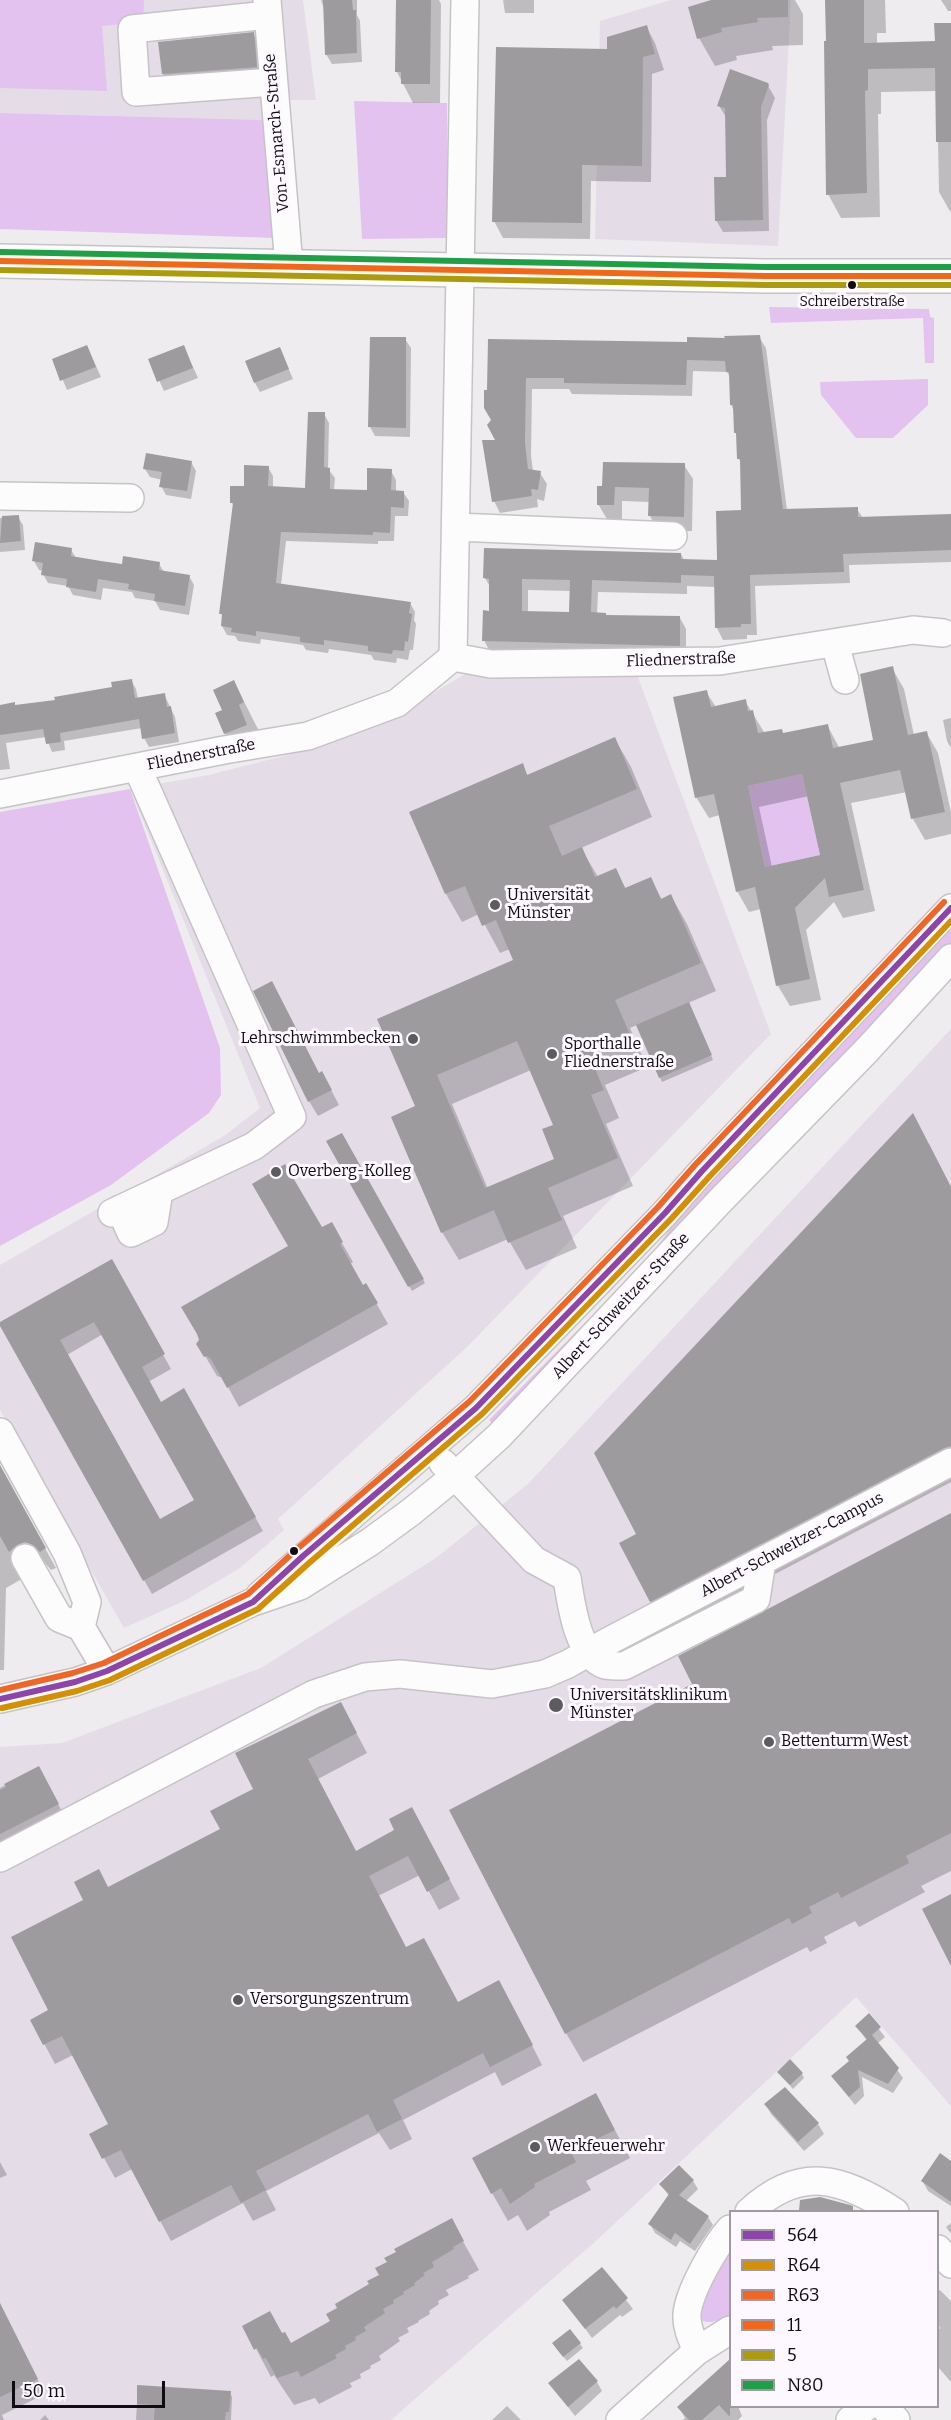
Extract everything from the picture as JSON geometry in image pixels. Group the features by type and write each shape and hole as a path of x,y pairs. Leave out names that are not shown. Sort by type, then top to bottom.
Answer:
{"main road":[{"path":"0,261 765,276 951,276"}],"street":[{"path":"453,657 465,0"},
{"path":"267,7 132,29 135,81 136,92 273,82"},
{"name":"Von-Esmarch-Straße","path":"267,7 289,266"},
{"path":"0,496 130,498"},
{"path":"456,527 673,536"},
{"name":"Fliednerstraße","path":"0,794 308,736 397,703 453,657 491,664 720,661 913,630 943,633"},
{"path":"835,644 845,680"},
{"path":"116,1211 254,1146 292,1117 137,767"},
{"name":"Albert-Schweitzer-Straße","path":"253,1602 303,1556 476,1408 657,1221 951,908"},
{"name":"Albert-Schweitzer-Straße","path":"0,1699 75,1682 107,1671 253,1602 300,1586 411,1512 499,1436 720,1201 868,1049 951,958"},
{"path":"0,1432 67,1553 87,1602 81,1627"},
{"path":"430,1448 534,1560 567,1578 574,1620 588,1652 604,1664 624,1666 756,1599 762,1560"},
{"name":"Albert-Schweitzer-Campus","path":"0,1858 314,1694 365,1677 400,1674 492,1684 544,1674 568,1664 951,1462"},
{"path":"25,1558 59,1618 81,1627 107,1671"},
{"path":"749,2210 781,2188 801,2182 822,2180 848,2186 893,2210"},
{"path":"697,2350 688,2329 687,2314 690,2302 705,2266 729,2230"},
{"path":"939,2250 951,2264"},
{"path":"620,2420 697,2350 729,2331"},
{"path":"850,2420 865,2408"},
{"path":"885,2408 896,2420"}],"shaded area":[{"path":"0,0 303,0 316,100 290,100 267,120 0,113"},
{"path":"0,0 144,0 143,22 102,26 107,91 0,88"},
{"path":"671,0 791,0 778,246 595,239 600,21"},
{"path":"354,101 447,103 448,238 362,239"},
{"path":"0,113 267,120 275,238 0,229"},
{"path":"769,307 929,309 930,317 934,318 934,363 925,363 923,318 771,323"},
{"path":"928,379 928,405 893,438 856,438 821,395 820,382"},
{"path":"636,672 771,1034 467,1347 278,1519 284,1530 240,1568 184,1601 124,1628 0,1410 0,1265 224,1136 260,1108 130,789 209,775 295,753 403,711 465,674"},
{"path":"802,774 820,855 765,867 748,786"},
{"path":"130,789 220,1048 221,1095 209,1113 111,1185 0,1246 0,812"},
{"path":"951,921 951,945 495,1426 489,1420 649,1258 698,1190"},
{"name":"Universitätsklinikum Münster","path":"951,1029 951,2106 856,1997 597,2240 391,2420 0,2420 0,1747 62,1743 261,1668 436,1558 528,1484"},
{"path":"729,2245 729,2315 714,2321 703,2321 699,2318 697,2304"}],"building":[{"path":"323,0 352,0 353,10 356,10 357,53 325,55"},
{"path":"396,0 431,0 430,84 401,84 401,72 395,72"},
{"path":"711,0 788,0 788,17 757,18 758,22 721,28 722,32 697,39 688,7"},
{"path":"825,0 864,0 864,43 935,41 934,23 951,23 951,142 936,142 935,68 868,69 868,90 865,91 867,193 826,195"},
{"path":"647,25 655,54 643,57 642,166 582,165 582,223 492,222 496,47 607,49 607,37"},
{"path":"254,32 257,67 162,74 158,42"},
{"path":"730,69 769,85 761,107 763,220 715,221 714,177 726,177 725,108 717,106"},
{"path":"760,335 783,509 858,507 858,517 951,514 951,550 843,554 844,572 750,575 751,624 741,624 741,627 715,628 714,576 681,575 681,583 592,580 591,612 606,613 606,615 680,616 680,646 482,641 483,610 489,611 489,579 483,578 484,548 681,553 681,559 717,560 716,511 741,510 740,459 737,459 733,405 730,405 729,372 726,372 725,361 687,360 686,385 564,383 564,378 526,378 525,443 528,469 541,471 538,490 531,489 532,496 492,502 482,440 495,440 487,425 491,420 484,408 484,390 487,390 488,339 687,342 687,337 725,338 724,336","holes":["522,579 570,580 569,612 522,611"]},
{"path":"370,337 406,337 406,428 368,427"},
{"path":"87,345 96,367 60,381 52,359"},
{"path":"184,345 193,368 157,382 148,359"},
{"path":"280,347 289,369 254,383 245,361"},
{"path":"308,412 325,412 324,467 330,468 330,489 367,490 367,468 392,469 391,490 404,491 404,508 391,507 390,533 373,532 373,535 281,532 276,583 411,602 409,613 412,614 408,642 405,641 404,651 393,650 392,654 368,651 368,646 324,640 324,645 300,642 300,637 256,631 256,636 231,632 232,628 221,626 222,614 219,614 233,503 230,503 230,486 244,486 244,465 269,466 268,486 305,488"},
{"path":"146,453 192,461 187,491 159,487 162,472 143,469"},
{"path":"603,462 685,463 684,517 648,516 649,488 615,487 614,505 597,505 597,486 602,486"},
{"path":"19,515 21,541 0,543 2,516"},
{"path":"35,542 72,548 71,556 101,561 122,564 123,556 160,562 159,570 190,575 185,606 154,601 155,594 128,589 129,584 98,579 96,592 66,587 67,579 41,575 43,563 32,561"},
{"path":"893,666 908,735 927,731 945,812 911,819 900,770 840,783 864,890 829,897 825,878 795,908 810,979 776,986 755,887 736,892 714,794 695,798 673,697 707,690 711,707 746,699 748,711 753,710 758,733 782,729 783,733 828,724 833,748 873,740 860,674","holes":["802,774 820,855 765,867 748,786"]},
{"path":"132,679 135,698 165,693 167,707 171,706 175,733 142,739 139,719 60,733 61,742 46,744 43,729 0,735 0,705 55,700 54,697 112,687 111,682"},
{"path":"234,680 244,702 239,705 247,725 224,734 215,713 222,710 213,690"},
{"path":"615,737 637,789 549,826 562,856 582,847 595,877 616,868 625,888 651,877 661,899 671,894 701,963 615,1000 632,1039 590,1057 604,1090 591,1095 618,1158 548,1188 562,1220 508,1243 494,1210 441,1233 391,1117 415,1106 377,1019 513,960 496,920 482,926 465,886 445,894 409,812 523,763 527,775","holes":["517,1041 553,1125 542,1129 554,1159 485,1188 437,1075"]},
{"path":"272,981 319,1073 322,1071 332,1090 308,1102 253,991"},
{"path":"689,1002 712,1055 659,1078 636,1025"},
{"path":"913,1113 951,1187 951,1446 650,1602 619,1543 636,1534 594,1453"},
{"path":"342,1133 424,1279 408,1287 326,1141"},
{"path":"285,1164 322,1227 332,1222 343,1242 340,1244 363,1285 366,1283 378,1303 227,1388 211,1359 204,1357 196,1344 199,1340 197,1334 181,1307 288,1246 252,1184"},
{"path":"112,1259 165,1354 142,1367 161,1402 184,1388 256,1517 143,1581 0,1326 0,1322","holes":["94,1322 194,1500 160,1519 60,1340"]},
{"path":"0,1465 46,1548 40,1552 33,1545 25,1542 9,1552 0,1536"},
{"path":"951,1513 951,1833 906,1856 909,1863 841,1898 838,1892 809,1907 812,1913 792,1924 789,1918 565,2034 449,1810 692,1684 678,1656"},
{"name":"Versorgungszentrum","path":"341,1702 357,1733 308,1759 356,1851 394,1830 389,1819 412,1807 450,1879 427,1892 408,1856 369,1876 406,1947 424,1938 458,2002 499,1980 533,2045 490,2067 483,2053 393,2100 402,2119 377,2132 368,2114 256,2171 266,2190 241,2203 231,2185 159,2222 121,2150 102,2159 89,2134 108,2124 62,2036 43,2045 30,2020 48,2010 11,1937 83,1900 74,1882 99,1869 108,1887 220,1829 210,1811 253,1789 235,1753"},
{"path":"39,1766 59,1804 0,1834 0,1790 6,1787 4,1784"},
{"path":"951,1894 951,1966 922,1909"},
{"path":"869,2013 881,2027 872,2035 899,2068 888,2084 858,2070 860,2087 849,2097 831,2076 849,2061 846,2057 867,2039 855,2026"},
{"path":"790,2059 803,2073 790,2085 777,2072"},
{"path":"785,2087 819,2123 798,2142 764,2104"},
{"name":"Werkfeuerwehr","path":"596,2093 615,2130 571,2152 576,2162 534,2184 535,2187 510,2204 501,2188 491,2194 472,2158"},
{"path":"940,2153 951,2161 951,2202 921,2181"},
{"path":"679,2165 694,2180 679,2195 709,2216 690,2244 675,2233 671,2240 648,2224 669,2194 659,2184"},
{"path":"820,2197 853,2206 853,2210 799,2210 800,2200"},
{"path":"452,2218 464,2241 432,2262 434,2267 423,2273 425,2275 403,2292 404,2294 393,2300 394,2303 383,2309 385,2313 364,2327 366,2331 345,2346 346,2349 335,2355 337,2358 301,2377 298,2371 277,2378 266,2358 263,2359 257,2348 254,2350 242,2326 270,2311 282,2333 285,2332 291,2343 330,2321 326,2314 337,2308 335,2304 369,2284 367,2281 379,2275 375,2268 387,2262 384,2258 396,2252 394,2249"},
{"path":"602,2267 628,2298 616,2309 614,2306 585,2329 562,2300"},
{"path":"0,2303 38,2379 0,2397"},
{"path":"570,2329 581,2343 563,2357 552,2343"},
{"path":"579,2359 598,2381 568,2407 548,2383"},
{"path":"729,2360 730,2417 719,2405 702,2420 689,2420 677,2407"},
{"path":"137,2385 231,2391 229,2412 226,2412 225,2420 154,2420 155,2405 137,2404"}],"transit line":[{"name":"N80","path":"0,252 765,267 951,267"},
{"name":"11","path":"0,261 765,276 951,276"},
{"name":"5","path":"0,270 765,285 951,285"},
{"name":"R63","path":"0,1690 73,1673 104,1663 248,1594 297,1549 470,1401 658,1207 944,902"},
{"name":"564","path":"0,1699 75,1682 107,1671 253,1602 303,1556 476,1408 665,1213 951,908"},
{"name":"R64","path":"2,1708 77,1691 110,1680 258,1609 482,1414 671,1219 951,921"}],"place":[{"name":"Schreiberstraße","path":"852,285"},
{"name":"Universität Münster","path":"495,905"},
{"name":"Lehrschwimmbecken","path":"413,1039"},
{"name":"Sporthalle Fliednerstraße","path":"552,1054"},
{"name":"Overberg-Kolleg","path":"276,1172"},
{"name":"Universitätsklinikum Münster","path":"556,1705"},
{"name":"Bettenturm West","path":"769,1742"},
{"name":"Versorgungszentrum","path":"238,2000"},
{"name":"Werkfeuerwehr","path":"535,2147"}]}
